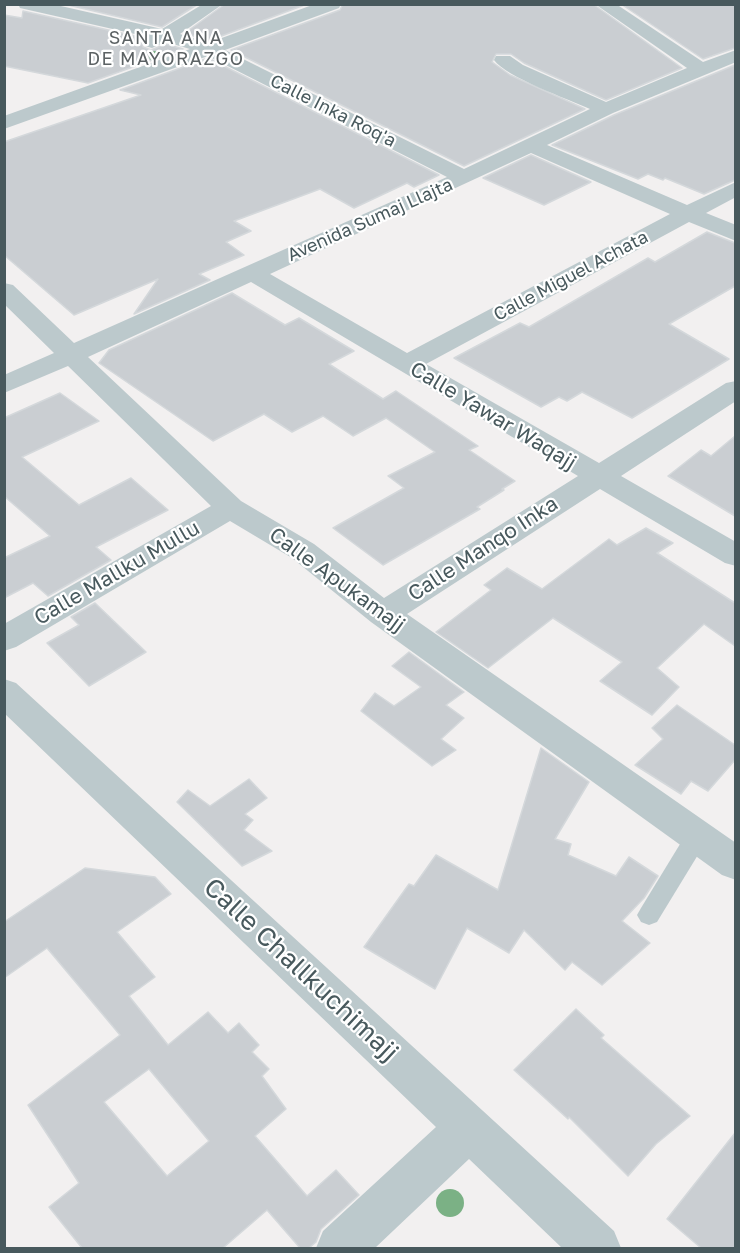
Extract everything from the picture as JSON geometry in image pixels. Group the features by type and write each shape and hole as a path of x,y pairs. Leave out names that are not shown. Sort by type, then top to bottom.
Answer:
{"street":[{"name":"Calle Inka Roq'a","path":"26,4 163,35 209,49 464,177"},
{"path":"63,102 108,70 115,76 163,35 184,25 215,4"},
{"path":"4,123 63,102 131,63 209,49 333,4"},
{"path":"603,4 701,69"},
{"name":"Avenida Sumaj Llajta","path":"4,385 532,146 606,110 735,54"},
{"path":"503,60 516,69 606,110"},
{"path":"532,146 735,234"},
{"name":"Calle Miguel Achata","path":"406,364 735,188"},
{"name":"Calle Yawar Waqajj","path":"252,273 735,556"},
{"name":"Calle Apukamajj","path":"4,290 73,354 230,508 303,551 383,614 735,864"},
{"name":"Calle Manqo Inka","path":"383,614 735,388"},
{"name":"Calle Mallku Mullu","path":"4,639 230,508"},
{"name":"Calle Challkuchimajj","path":"4,692 597,1248"},
{"path":"340,1248 470,1127"}],"lane":[{"path":"649,915 696,838"}],"building":[{"path":"64,4 198,4 162,27"},
{"path":"225,4 307,4 208,41 185,33"},
{"path":"343,4 593,4 682,68 606,100 524,63 511,54 496,54 492,62 510,75 585,109 464,166 231,50 340,10"},
{"path":"621,4 735,4 735,48 703,59"},
{"path":"23,11 144,38 141,42 143,47 151,50 166,44 183,49 88,83 4,66 4,15 22,18"},
{"path":"208,58 439,175 414,187 407,183 354,208 320,189 234,221 251,231 226,242 244,255 199,274 210,280 134,314 158,279 74,315 4,255 4,142 141,95 120,90"},
{"path":"735,65 735,180 704,194 665,178 663,180 648,174 638,179 552,145 614,115"},
{"path":"531,155 591,182 544,205 483,178"},
{"path":"707,232 735,243 735,286 669,324 729,359 632,418 582,392 567,401 559,397 541,407 454,358 520,323 529,327 648,258 655,262"},
{"path":"232,293 285,325 299,318 354,351 329,364 383,399 396,391 478,446 469,450 515,481 477,507 480,509 383,565 333,528 404,488 388,476 435,452 386,418 353,436 323,416 292,432 264,414 213,441 99,363 109,350"},
{"path":"60,393 99,421 22,457 79,505 131,478 168,510 96,547 111,560 48,596 33,583 4,598 4,558 50,536 4,496 4,418"},
{"path":"735,436 735,516 668,476 701,450 711,456"},
{"path":"646,528 673,543 657,553 735,603 735,646 704,624 657,668 679,687 652,715 600,681 622,662 553,618 488,668 436,632 491,590 484,585 507,568 542,589 609,539 617,545"},
{"path":"95,603 146,652 89,686 47,643 79,625 71,617"},
{"path":"409,652 464,692 446,705 464,718 441,739 456,750 432,766 361,711 375,693 394,706 421,687 392,666"},
{"path":"677,705 735,745 735,760 708,791 691,781 681,794 635,765 663,739 652,728"},
{"path":"541,748 589,782 555,839 571,844 568,855 616,876 629,857 658,876 644,898 622,921 650,943 602,985 572,962 565,970 524,930 509,953 467,928 435,989 364,947 409,884 414,886 436,855 498,890"},
{"path":"249,779 267,798 245,814 253,820 244,830 272,851 242,866 177,802 188,790 210,806"},
{"path":"85,868 155,877 171,894 117,932 155,977 129,996 168,1045 208,1012 228,1033 239,1023 259,1045 252,1052 269,1069 262,1076 286,1109 255,1136 307,1196 336,1170 359,1195 321,1229 316,1242 309,1248 300,1248 267,1210 223,1248 82,1248 49,1207 79,1183 28,1105 120,1035 47,948 4,978 4,922","holes":["149,1069 209,1141 167,1176 104,1102"]},
{"path":"576,1009 604,1035 601,1038 690,1116 656,1144 628,1176 569,1117 568,1119 514,1070"},
{"path":"735,1133 735,1248 701,1248 667,1219"}],"district":[{"name":"SANTA ANA DE MAYORAZGO","path":"166,48"}]}
